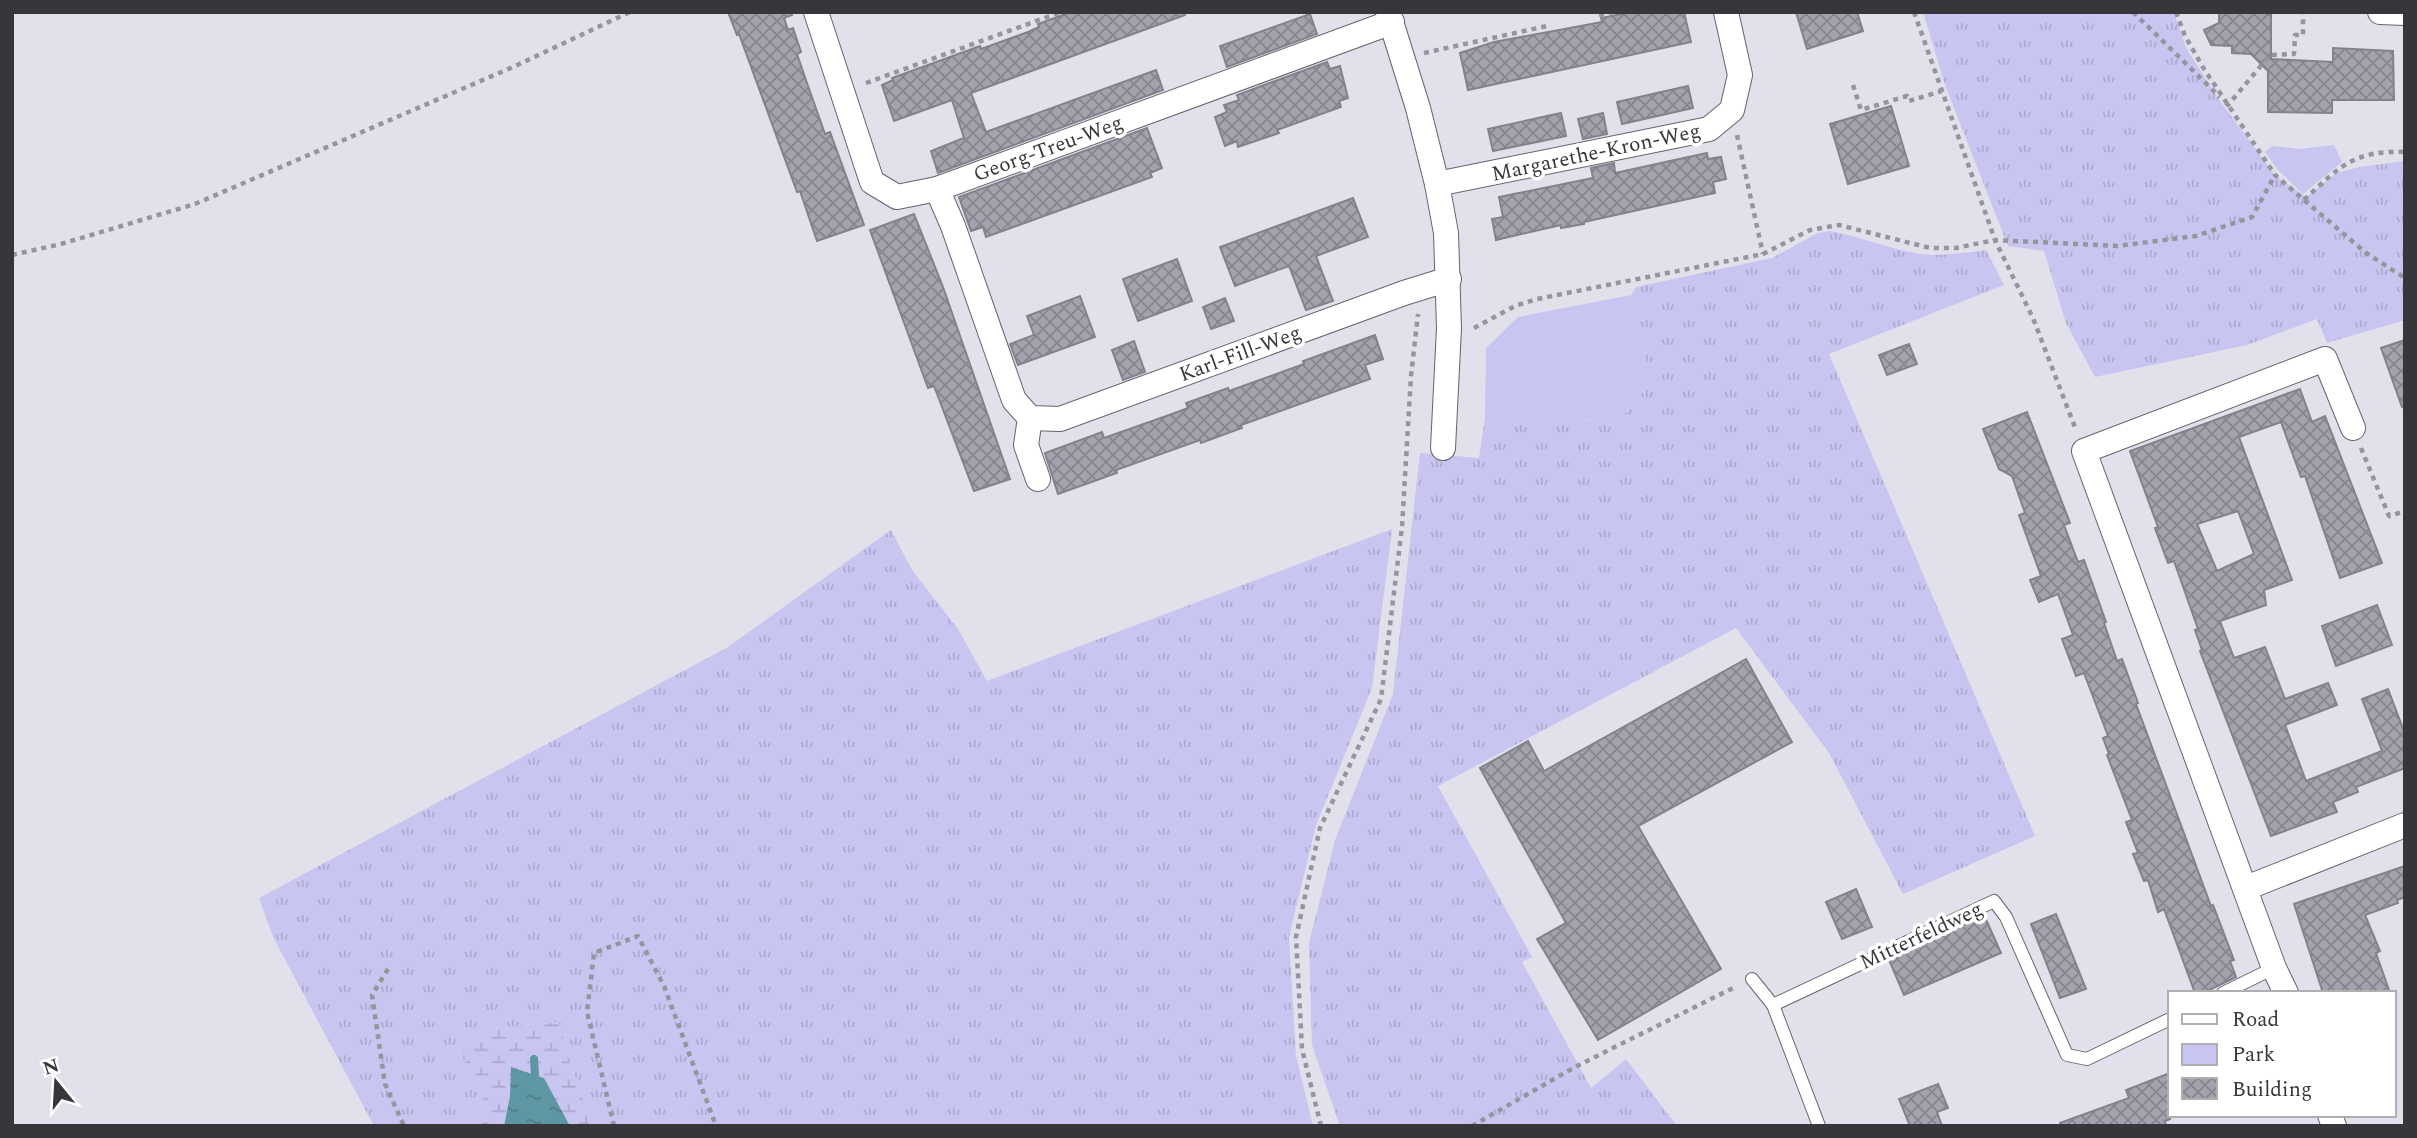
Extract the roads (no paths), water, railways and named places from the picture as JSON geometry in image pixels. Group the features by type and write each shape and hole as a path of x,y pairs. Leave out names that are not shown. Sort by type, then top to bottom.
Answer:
{"street":[{"name":"Georg-Treu-Weg","path":"816,12 872,182 897,197 937,189 1390,17"},
{"name":"Margarethe-Kron-Weg","path":"1437,184 1709,129 1732,110 1740,75 1726,12"},
{"path":"2380,12 2405,13"},
{"path":"1390,17 1437,184 1446,233 1449,328 1443,448"},
{"path":"937,189 953,226 1014,400 1030,418 1026,445 1038,479"},
{"name":"Karl-Fill-Weg","path":"1030,418 1060,419 1449,279"},
{"path":"2285,991 2274,968 2084,451 2325,359 2353,428"},
{"path":"2246,888 2405,825"}],"lane":[{"name":"Mitterfeldweg","path":"1773,1005 1994,901 2006,917 2067,1055 2087,1059 2168,1020"},
{"path":"2227,991 2274,968"},
{"path":"1752,979 1773,1005 1819,1126"}],"water":[{"path":"511,1067 544,1078 570,1126 504,1126 510,1096"}],"waterway":[{"path":"534,1059 535,1075"}]}
